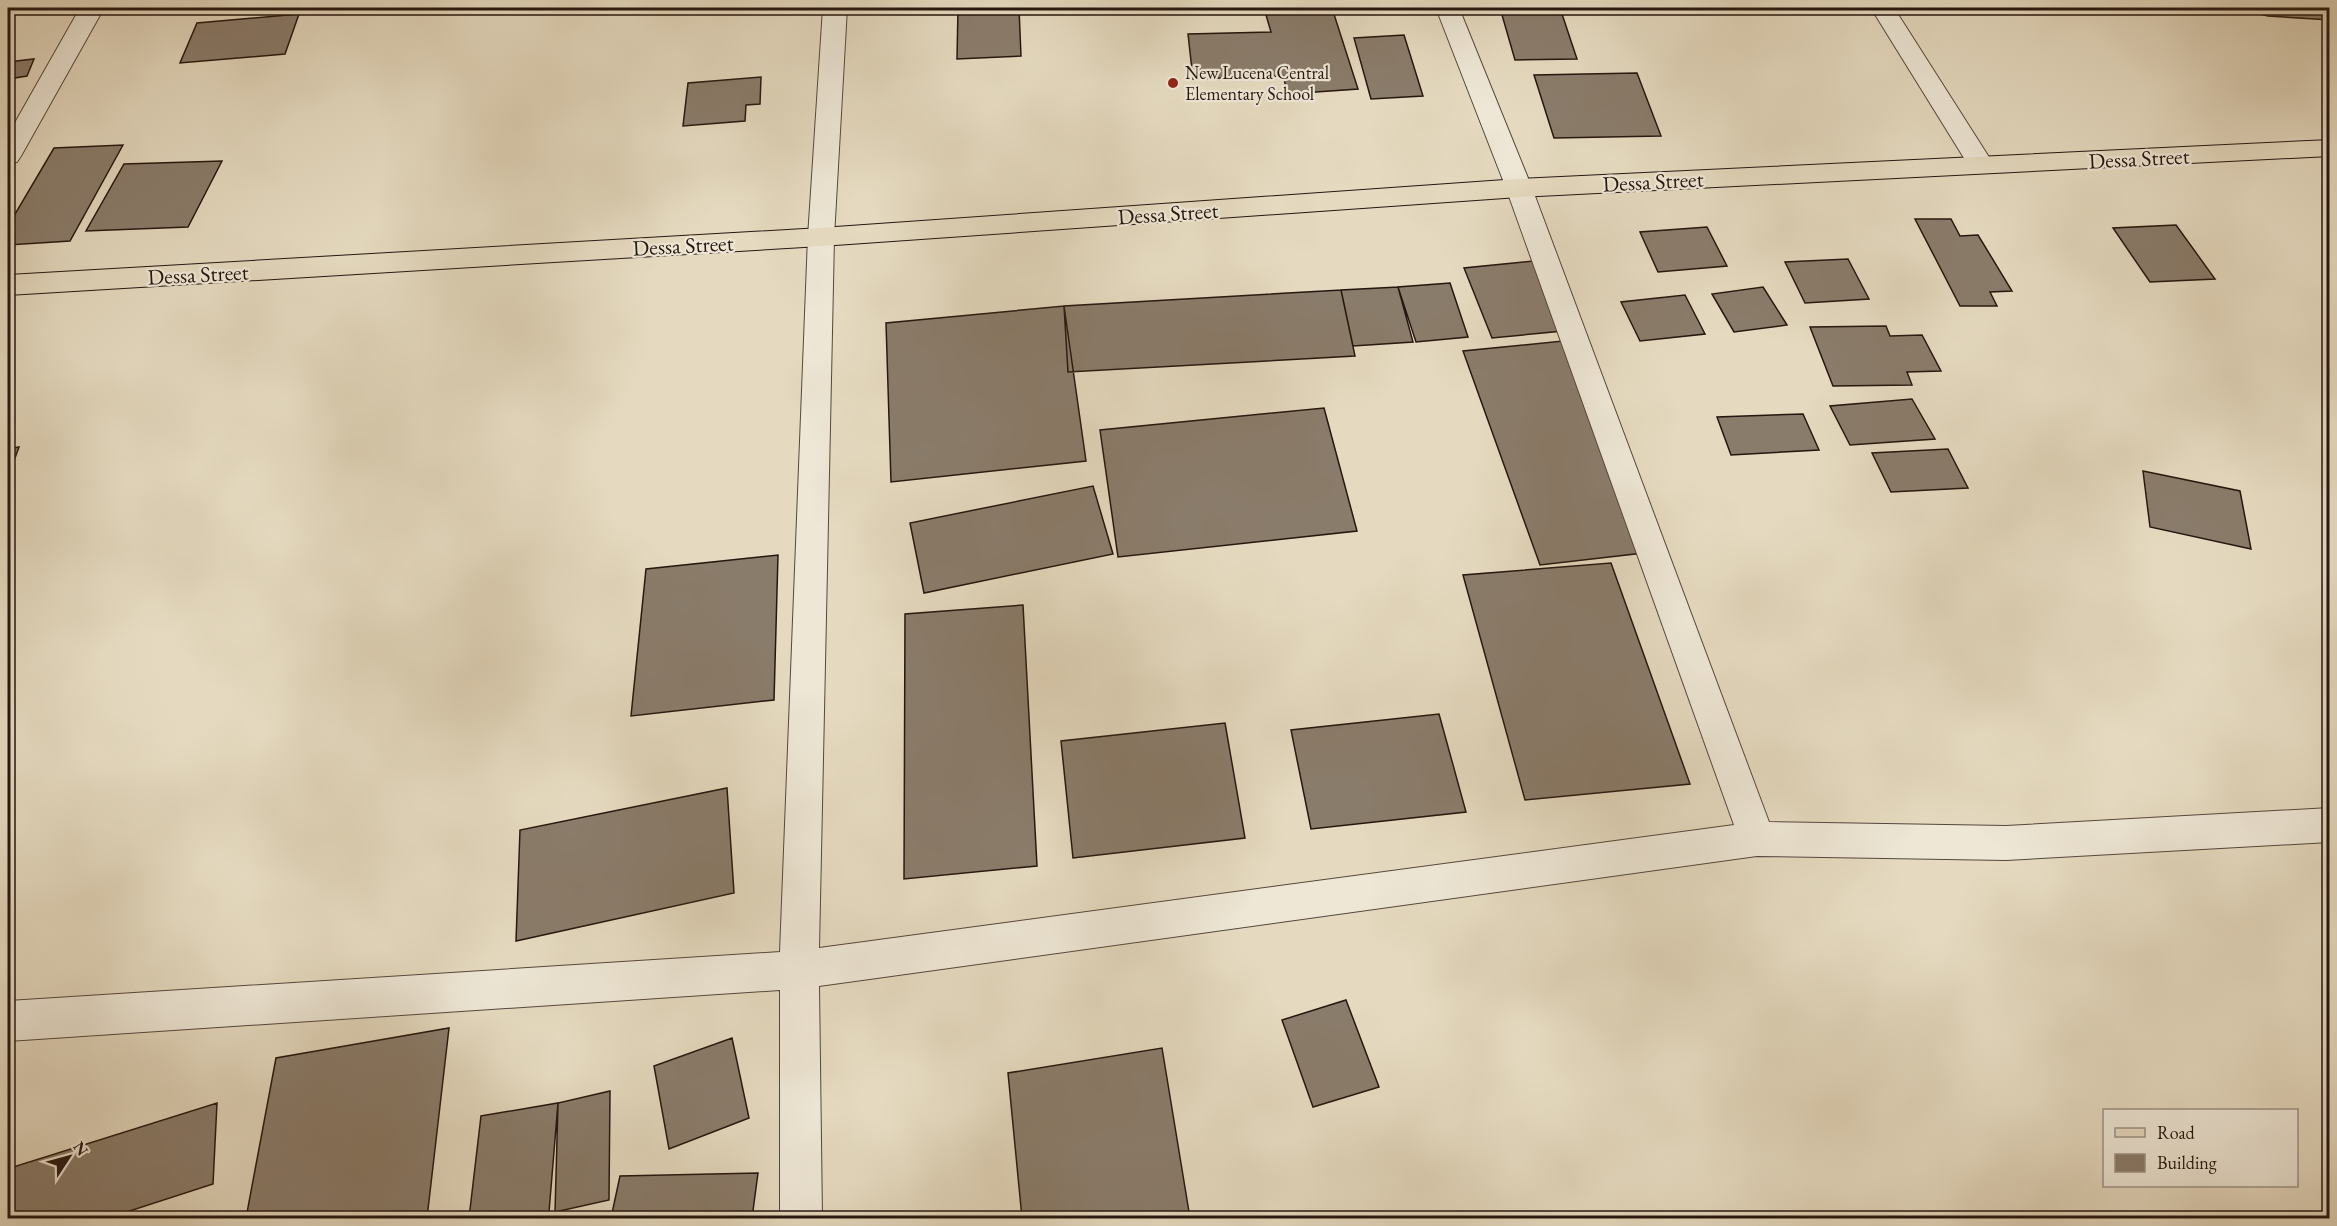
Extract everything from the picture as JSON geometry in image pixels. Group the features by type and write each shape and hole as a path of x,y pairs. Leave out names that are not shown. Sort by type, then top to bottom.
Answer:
{"main road":[{"name":"Dessa Street","path":"8,285 821,237 1519,188 2330,148"}],"street":[{"path":"8,156 92,8"},
{"path":"801,1218 799,970 821,237 835,8"},
{"path":"1447,8 1519,188 1757,839"},
{"path":"1883,8 1981,165"},
{"path":"8,1021 799,970 1757,839 2006,843 2330,825"}],"building":[{"path":"958,8 1019,8 1021,56 957,59"},
{"path":"1264,8 1332,8 1358,89 1288,94 1283,76 1193,79 1188,34 1271,32"},
{"path":"1344,8 1399,8 1399,9 1345,12"},
{"path":"1500,8 1560,8 1577,59 1515,60"},
{"path":"2234,8 2330,8 2330,20 2268,16"},
{"path":"299,14 285,54 180,63 197,23"},
{"path":"1404,35 1423,96 1371,99 1354,38"},
{"path":"34,59 27,76 8,79 8,62"},
{"path":"1637,73 1661,136 1554,138 1534,75"},
{"path":"761,77 760,104 746,105 745,121 683,126 688,83"},
{"path":"123,145 70,241 8,245 8,226 54,148"},
{"path":"222,161 188,227 86,231 124,164"},
{"path":"1915,219 1951,219 1960,236 1978,235 2012,291 1990,292 1997,306 1960,306"},
{"path":"2176,225 2215,279 2150,282 2113,228"},
{"path":"1707,227 1727,266 1658,272 1640,232"},
{"path":"1848,259 1869,299 1805,303 1785,262"},
{"path":"1533,261 1563,331 1492,338 1464,268"},
{"path":"1450,283 1468,337 1416,342 1398,287"},
{"path":"1398,287 1413,342 1353,346 1341,290"},
{"path":"1763,287 1787,325 1734,332 1712,294"},
{"path":"1341,290 1355,356 1068,372 1064,306"},
{"path":"1685,295 1705,334 1640,341 1621,302"},
{"path":"1064,306 1086,461 891,482 886,323"},
{"path":"1886,326 1890,336 1922,335 1941,371 1907,372 1912,385 1833,386 1810,327"},
{"path":"1563,341 1652,552 1540,565 1463,351"},
{"path":"1912,399 1935,439 1850,445 1830,406"},
{"path":"1324,408 1357,531 1118,557 1100,430"},
{"path":"1803,414 1819,450 1731,455 1717,417"},
{"path":"19,447 8,477 8,449"},
{"path":"1948,449 1968,488 1891,492 1872,453"},
{"path":"2143,471 2240,491 2251,549 2150,527"},
{"path":"1093,486 1113,554 924,593 910,523"},
{"path":"778,555 774,700 631,716 646,569"},
{"path":"1611,563 1690,784 1525,800 1463,575"},
{"path":"1023,605 1037,866 904,879 905,614"},
{"path":"1439,714 1466,812 1311,829 1291,730"},
{"path":"1225,723 1245,838 1073,858 1061,741"},
{"path":"727,788 734,893 516,941 520,830"},
{"path":"1346,1000 1379,1087 1313,1107 1282,1020"},
{"path":"449,1028 427,1218 246,1218 276,1058"},
{"path":"732,1038 749,1118 669,1149 654,1066"},
{"path":"1162,1048 1190,1218 1022,1218 1008,1073"},
{"path":"610,1091 609,1200 555,1212 558,1103"},
{"path":"217,1103 213,1184 108,1218 8,1218 10,1168"},
{"path":"558,1103 549,1212 512,1218 469,1218 481,1116"},
{"path":"758,1173 752,1218 611,1218 620,1176"}],"place":[{"name":"New Lucena Central Elementary School","path":"1173,83"}]}
